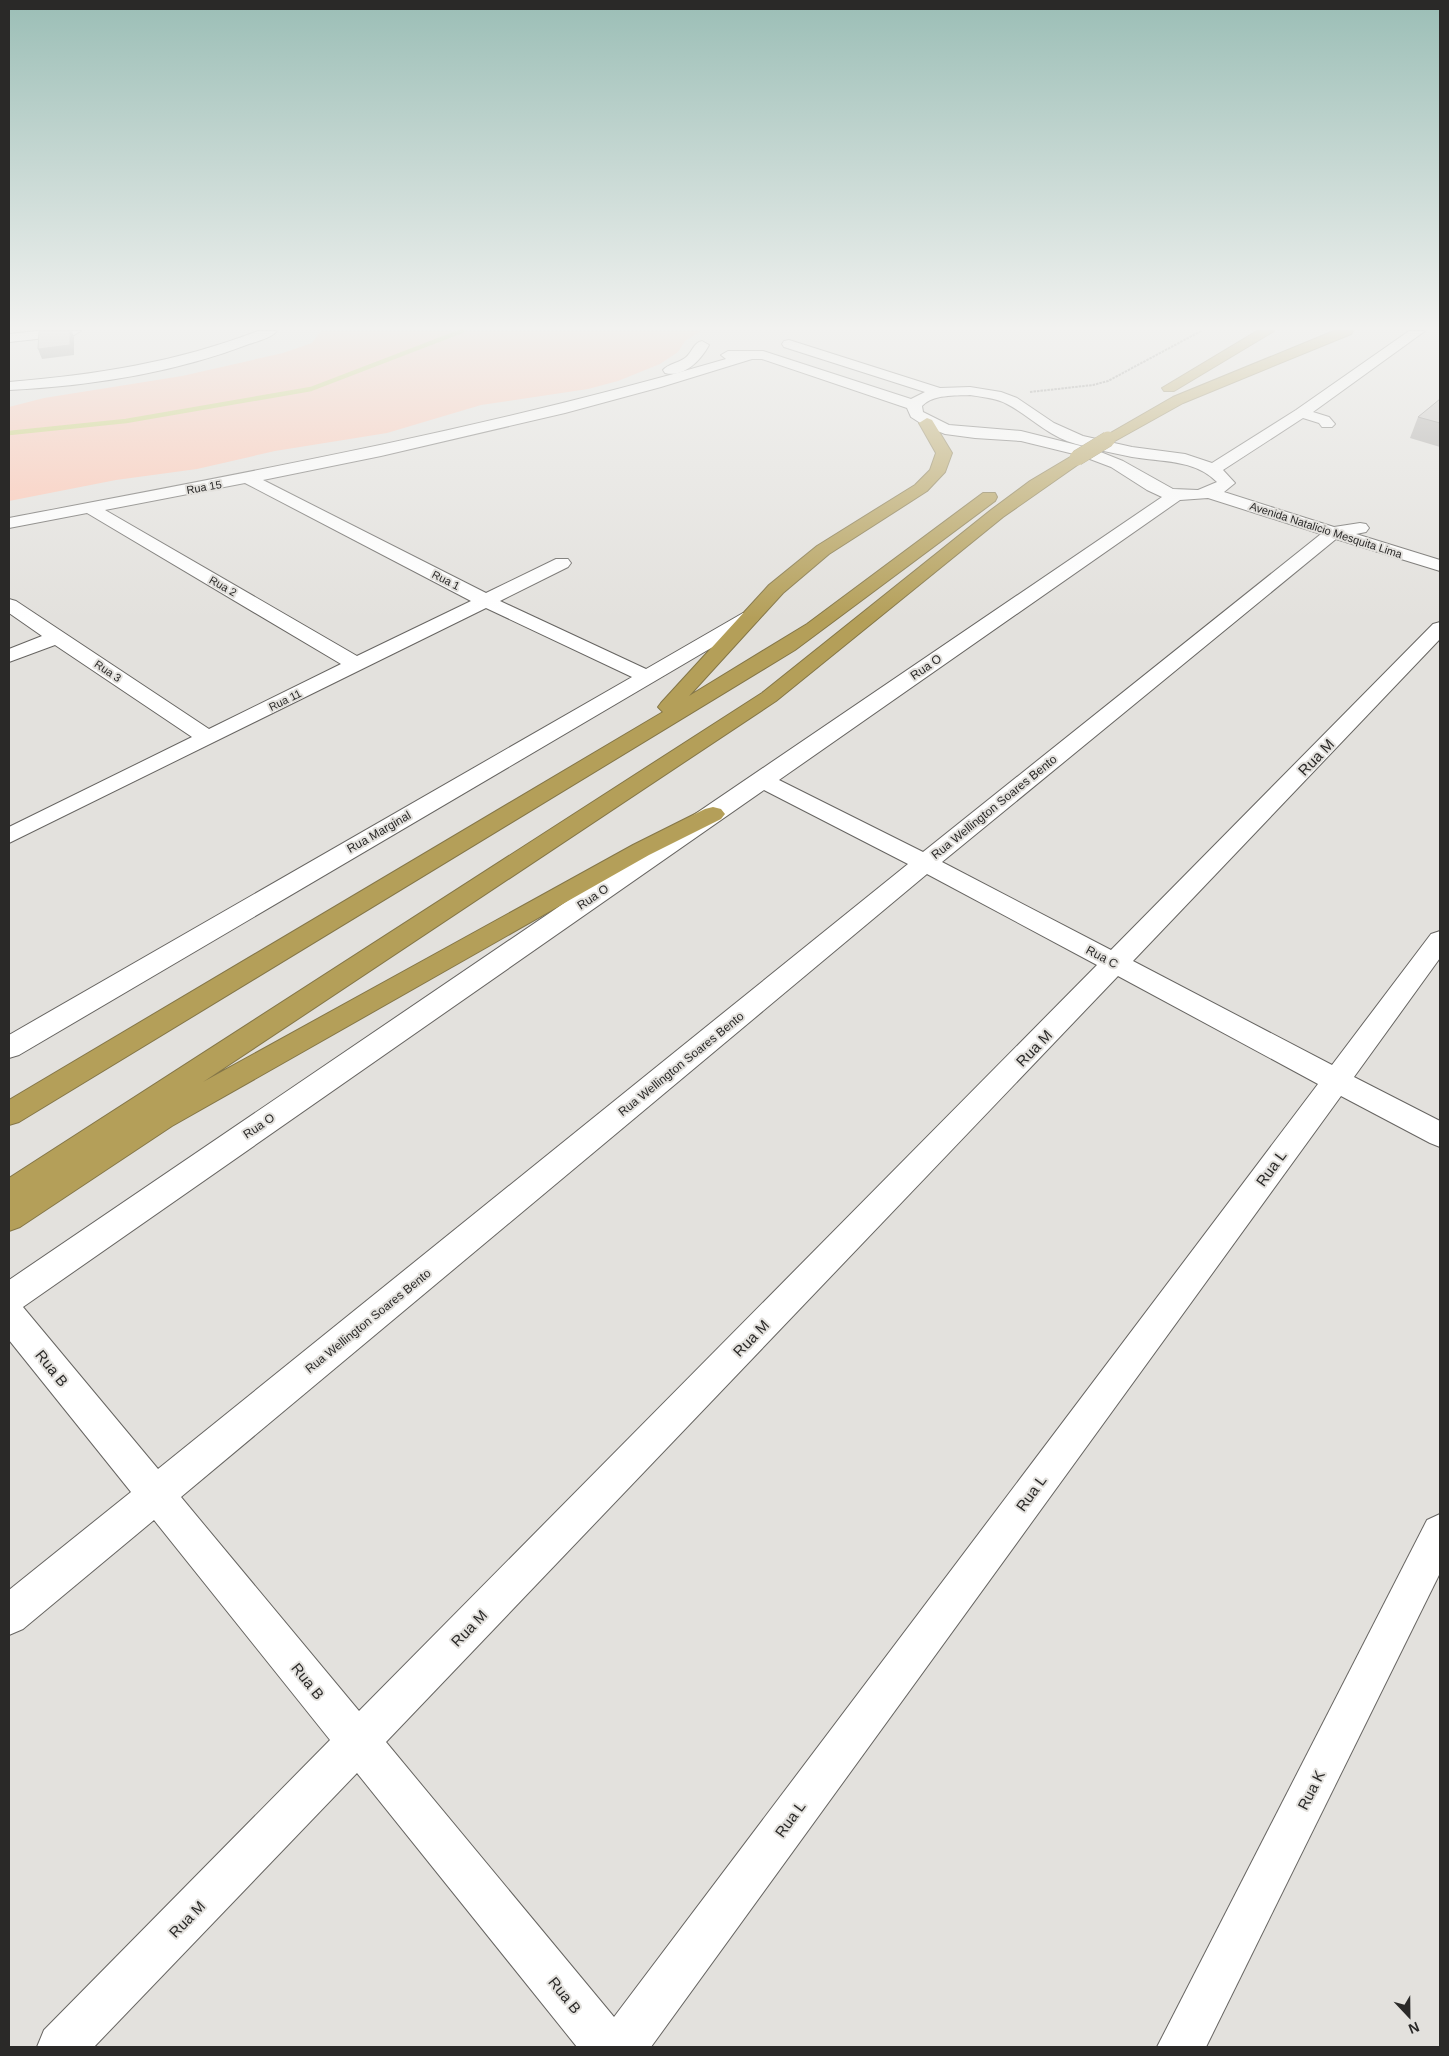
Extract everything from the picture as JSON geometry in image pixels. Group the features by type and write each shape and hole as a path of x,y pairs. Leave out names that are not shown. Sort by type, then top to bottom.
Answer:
{"highway":[{"path":"649,728 776,589 823,550 921,488 937,472 944,453 929,427"},
{"path":"9,1194 769,697 879,611 985,520 1068,454 1091,433 1101,427"},
{"path":"9,1114 814,628 838,613 929,540 1068,454 1108,439 1130,427"},
{"path":"9,1218 162,1118 641,850 713,814"}],"street":[{"name":"Rua 15","path":"9,512 337,450 435,427"},
{"name":"Rua 15","path":"9,523 326,464 487,427"},
{"path":"938,427 952,432 1029,437 1067,446 1116,464 1141,481 1176,495"},
{"path":"1051,427 1078,440 1132,452 1173,456 1202,464 1227,483 1212,494"},
{"path":"1212,470 1279,427"},
{"name":"Rua 1","path":"249,479 486,601 646,676"},
{"name":"Avenida Natalicio Mesquita Lima","path":"1227,483 1360,528 1440,552"},
{"name":"Avenida Natalicio Mesquita Lima","path":"1176,495 1212,494 1440,566"},
{"name":"Rua O","path":"9,1298 1176,495"},
{"name":"Rua 2","path":"90,508 357,665"},
{"path":"1334,532 1360,528"},
{"name":"Rua Wellington Soares Bento","path":"9,1614 926,862 1334,532"},
{"name":"Rua 11","path":"18,832 562,564"},
{"name":"Rua 3","path":"9,605 208,738"},
{"name":"Rua Marginal","path":"9,1048 750,617"},
{"name":"Rua M","path":"61,2047 1440,628"},
{"path":"9,656 57,637"},
{"name":"Rua C","path":"762,780 926,862 1440,1135"},
{"path":"9,811 18,832"},
{"name":"Rua L","path":"622,2047 1440,940"},
{"name":"Rua B","path":"9,1315 608,2047"},
{"name":"Rua K","path":"1181,2047 1440,1533"}],"shaded area":[{"path":"9,427 407,427 387,433 275,451 197,469 116,480 9,501"}],"waterway":[{"path":"9,433 68,427"}]}
